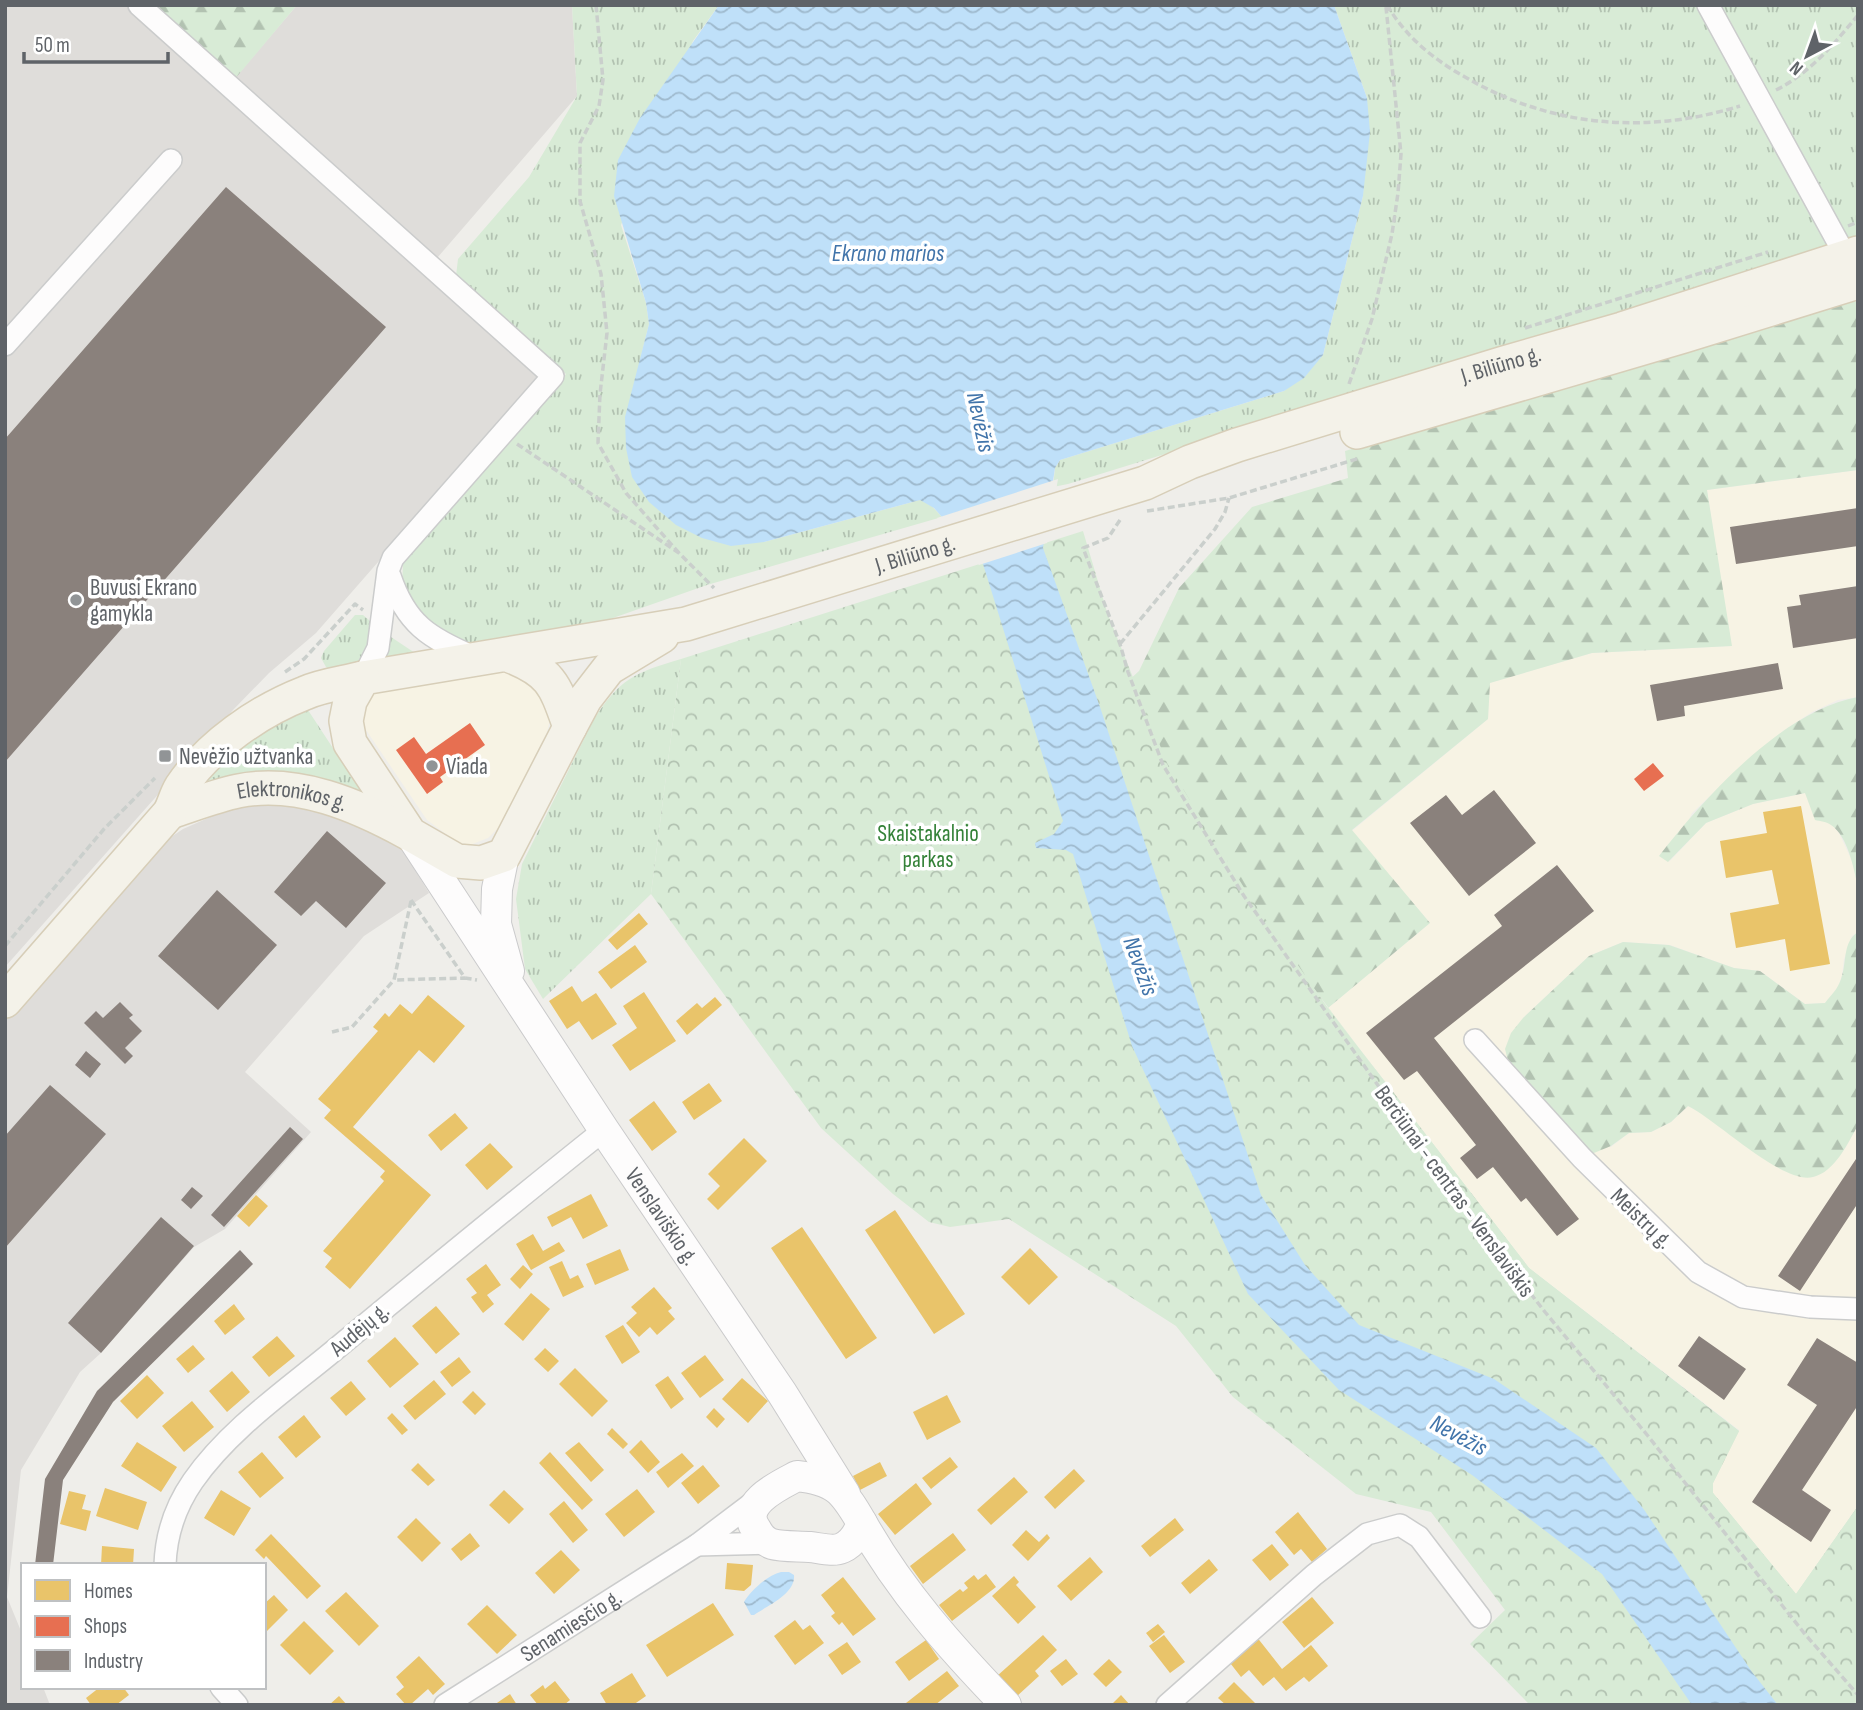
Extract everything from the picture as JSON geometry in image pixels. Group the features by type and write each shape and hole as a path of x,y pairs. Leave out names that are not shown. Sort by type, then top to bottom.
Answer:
{"main road":[{"name":"J. Biliūno g.","path":"495,657 686,624 1074,505 1145,497 1190,462 1237,445 1622,329 1855,269"},
{"name":"J. Biliūno g.","path":"570,727 584,699 609,668 634,651 686,624"},
{"path":"5,1001 170,813 180,789 208,756 232,735 270,710 307,692 363,678 495,657 527,663 543,672 554,686 570,727 504,855 481,863 457,860 410,834 350,743 346,721 350,701 363,678"},
{"name":"Elektronikos g.","path":"170,813 237,791 262,788 336,799 377,816 410,834"},
{"name":"Venslaviškio g.","path":"410,834 604,1130 775,1383 845,1494"},
{"name":"Venslaviškio g.","path":"504,855 497,889 496,924 515,995"},
{"path":"810,1440 804,1465 797,1476 772,1488 761,1497 752,1518 753,1525 770,1543 838,1550 887,1564"},
{"path":"797,1476 821,1480 845,1494 887,1564 941,1635 1006,1705"},
{"path":"838,1550 849,1544 862,1523"}],"street":[{"path":"139,5 553,376 393,558 388,571 378,648 363,678"},
{"path":"1708,5 1855,269"},
{"path":"5,345 171,160"},
{"path":"388,571 397,598 411,618 440,643 495,657"},
{"name":"Meistrų g.","path":"1475,1041 1582,1158 1699,1272 1743,1297 1810,1307 1858,1309"},
{"name":"Audėjų g.","path":"165,1563 166,1542 176,1510 194,1480 238,1430 488,1222 604,1130"},
{"name":"Senamiesčio g.","path":"445,1705 697,1545 761,1497"},
{"path":"1167,1705 1314,1575 1367,1534 1400,1525 1419,1537 1480,1617"},
{"path":"697,1545 770,1543"},
{"path":"223,1689 237,1705"}],"path":[{"path":"596,5 603,80 600,106 580,143 580,201 601,274 607,333 598,443 626,493 679,553 713,586 726,612"},
{"path":"1387,5 1397,22 1415,42 1445,65 1489,91 1528,107 1571,118 1604,121 1657,121 1703,117 1761,98 1807,71 1858,15"},
{"path":"1347,389 1372,318 1392,234 1398,193 1401,154 1387,5"},
{"path":"503,433 679,553"},
{"path":"1120,644 1215,529 1225,512 1229,498 1145,497"},
{"name":"Berčiūnai - centras - Venslaviškis","path":"1125,517 1117,521 1108,538 1083,548 1163,765 1244,896 1474,1221 1804,1633 1858,1695"},
{"path":"332,1032 352,1027 394,980 411,901"},
{"path":"394,980 465,978"}],"shaded area":[{"path":"5,5 139,5 228,86 297,5 572,5 577,96 425,272 539,378 316,633 269,673 233,710 5,967"},
{"path":"1858,470 1858,697 1838,700 1812,712 1783,731 1747,761 1692,813 1669,862 1706,823 1753,804 1805,793 1839,833 1852,861 1858,887 1858,932 1852,936 1837,989 1825,1003 1805,1004 1760,971 1734,968 1670,945 1623,942 1589,956 1523,1018 1611,1147 1629,1133 1651,1132 1671,1122 1688,1106 1727,1131 1814,1177 1833,1164 1858,1125 1858,1506 1796,1594 1713,1493 1713,1483 1739,1430 1529,1268 1328,1008 1430,923 1352,831 1488,719 1489,683 1592,653 1731,646 1707,490"},
{"path":"511,665 526,670 552,712 547,732 499,827 488,838 470,845 457,842 427,820 362,724 360,705 369,693"},
{"path":"291,803 325,809 401,847 429,893 364,936 245,1072 311,1132 225,1229 194,1247 101,1353 80,1372 21,1470 7,1597 21,1631 21,1689 44,1689 50,1705 5,1705 5,1017 152,850 183,829 240,804"}],"green space":[{"path":"139,5 297,5 229,86"},
{"path":"572,5 719,5 693,41 621,225 646,303 649,324 641,356 764,542 920,500 928,502 942,517 707,585 593,625 478,644 461,642 421,618 402,587 403,563 566,374 456,276 458,259 529,177 577,96"},
{"path":"1334,5 1858,5 1858,240 1053,487 1055,468 1060,460 1284,391 1323,355 1363,196 1367,98"},
{"path":"1847,300 1858,302 1858,470 1707,490 1732,646 1592,653 1490,683 1488,719 1352,830 1430,923 1328,1008 1100,707 1139,671 1179,588 1252,507 1348,478 1345,451"},
{"name":"Skaistakalnio parkas","path":"1083,531 1107,612 1167,763 1248,894 1328,1008 1529,1268 1739,1431 1713,1483 1713,1493 1796,1594 1858,1506 1858,1705 1530,1705 1470,1644 1505,1610 1431,1512 1356,1494 1233,1397 1176,1326 1009,1219 950,1227 929,1222 893,1194 821,1128 651,894 681,659"},
{"path":"355,615 363,615 415,653 335,673 326,667 321,658"},
{"path":"681,659 651,894 543,999 525,969 516,899 522,864 593,721 612,695 620,686 640,673"},
{"path":"1858,697 1858,887 1842,837 1829,824 1815,820 1805,793 1753,804 1706,823 1668,862 1659,856 1722,784 1774,738 1802,719 1830,705"},
{"path":"306,707 365,797 204,789 202,778 267,725"},
{"path":"1858,932 1858,1125 1840,1156 1821,1174 1800,1177 1785,1171 1688,1106 1671,1122 1651,1132 1629,1133 1611,1146 1589,1155 1510,1069 1505,1049 1511,1033 1523,1018 1589,956 1623,942 1669,945 1734,968 1760,971 1805,1004 1825,1003 1834,992 1843,973 1849,941"},
{"path":"1363,1053 1529,1268 1739,1431 1713,1483 1713,1493 1796,1594 1858,1506 1858,1705"}],"water":[{"name":"Ekrano marios","path":"719,5 1334,5 1367,98 1370,132 1363,196 1323,355 1304,378 1284,391 1060,460 1055,468 1043,548 1100,707 1261,1195 1305,1265 1359,1325 1494,1379 1596,1448 1645,1511 1752,1672 1778,1705 1692,1705 1602,1574 1472,1475 1339,1390 1248,1294 1132,1046 1073,854 1066,850 1036,848 1035,843 1054,834 1063,821 983,564 934,508 920,500 764,542 731,546 702,538 676,525 649,502 632,477 626,448 625,417 649,324 646,303 614,196 618,160 640,118"},
{"path":"781,1572 794,1575 786,1594 751,1615 744,1602 747,1597 765,1580"}],"pier":[{"path":"1058,479 1047,543 979,565 937,518"}],"building: Homes":[{"path":"1801,806 1830,964 1790,971 1785,939 1736,948 1730,913 1779,904 1772,870 1726,878 1720,841 1767,833 1763,812"},
{"path":"639,913 648,924 617,950 608,940"},
{"path":"635,945 647,962 611,989 598,972"},
{"path":"572,986 582,1002 596,993 617,1024 592,1040 579,1021 567,1029 549,1001"},
{"path":"644,992 676,1041 630,1071 612,1045 637,1028 623,1006"},
{"path":"428,995 465,1026 434,1063 419,1050 353,1127 431,1195 350,1289 325,1267 332,1258 323,1251 384,1181 380,1177 385,1171 324,1118 331,1110 318,1099 378,1031 373,1027 385,1013 389,1017 400,1004 412,1014"},
{"path":"715,997 722,1005 687,1035 676,1021 697,1003 702,1008"},
{"path":"709,1083 722,1101 694,1120 682,1102"},
{"path":"654,1101 677,1132 652,1151 629,1120"},
{"path":"455,1113 468,1128 441,1151 428,1135"},
{"path":"744,1138 767,1161 718,1210 707,1199 720,1186 708,1174"},
{"path":"490,1143 513,1167 487,1190 465,1165"},
{"path":"591,1194 608,1226 583,1239 571,1217 552,1227 547,1217"},
{"path":"256,1195 268,1206 249,1227 237,1216"},
{"path":"895,1210 965,1314 934,1334 865,1230"},
{"path":"802,1227 877,1338 846,1359 771,1248"},
{"path":"533,1234 543,1251 559,1242 565,1251 531,1270 516,1244"},
{"path":"1030,1248 1058,1277 1029,1305 1001,1277"},
{"path":"620,1249 629,1270 595,1285 586,1264"},
{"path":"562,1261 570,1279 578,1275 584,1287 563,1297 549,1267"},
{"path":"486,1264 501,1285 487,1295 494,1304 483,1313 471,1297 477,1293 466,1279"},
{"path":"523,1265 533,1274 520,1289 510,1279"},
{"path":"654,1287 672,1308 668,1311 675,1319 657,1335 650,1327 639,1337 626,1323 637,1313 631,1307"},
{"path":"531,1293 550,1309 523,1341 504,1324"},
{"path":"234,1304 245,1319 225,1335 214,1321"},
{"path":"436,1306 460,1334 436,1354 412,1326"},
{"path":"623,1325 640,1352 622,1364 605,1336"},
{"path":"277,1336 295,1356 269,1377 252,1357"},
{"path":"395,1337 419,1364 390,1388 367,1361"},
{"path":"193,1345 205,1359 188,1373 176,1359"},
{"path":"545,1348 559,1361 548,1372 534,1359"},
{"path":"705,1355 724,1380 700,1398 681,1373"},
{"path":"459,1357 471,1372 452,1387 440,1372"},
{"path":"575,1368 608,1401 592,1417 559,1384"},
{"path":"232,1371 250,1392 227,1412 209,1391"},
{"path":"147,1375 164,1393 137,1419 120,1401"},
{"path":"668,1376 684,1399 671,1409 655,1385"},
{"path":"742,1378 768,1401 748,1423 722,1399"},
{"path":"434,1380 446,1394 415,1420 403,1406"},
{"path":"351,1381 366,1399 346,1416 330,1398"},
{"path":"473,1391 486,1404 475,1415 462,1402"},
{"path":"947,1395 961,1422 927,1440 913,1412"},
{"path":"192,1401 214,1427 184,1452 162,1426"},
{"path":"714,1408 725,1419 717,1428 706,1417"},
{"path":"392,1413 408,1430 402,1435 387,1418"},
{"path":"304,1415 321,1437 296,1458 278,1437"},
{"path":"612,1428 628,1444 623,1449 607,1434"},
{"path":"641,1440 660,1462 648,1473 629,1452"},
{"path":"137,1442 177,1467 161,1492 121,1466"},
{"path":"579,1442 604,1470 591,1482 565,1453"},
{"path":"262,1452 284,1478 260,1498 238,1472"},
{"path":"550,1452 593,1500 582,1510 539,1463"},
{"path":"682,1453 694,1466 668,1488 656,1472"},
{"path":"950,1457 958,1467 931,1489 922,1478"},
{"path":"880,1462 887,1476 860,1490 853,1476"},
{"path":"418,1463 435,1480 428,1486 411,1470"},
{"path":"703,1465 720,1486 698,1504 681,1483"},
{"path":"1074,1469 1085,1481 1055,1509 1044,1497"},
{"path":"1014,1477 1028,1492 991,1525 977,1510"},
{"path":"916,1483 932,1504 895,1535 878,1514"},
{"path":"105,1488 147,1502 138,1530 96,1516"},
{"path":"637,1489 655,1512 624,1537 605,1514"},
{"path":"221,1490 251,1508 234,1536 204,1518"},
{"path":"504,1490 524,1509 509,1524 489,1505"},
{"path":"69,1491 86,1495 82,1509 91,1511 86,1531 60,1524"},
{"path":"564,1501 588,1530 573,1543 549,1514"},
{"path":"1298,1512 1327,1549 1312,1562 1301,1549 1294,1555 1275,1532"},
{"path":"416,1518 441,1543 422,1562 397,1537"},
{"path":"1175,1518 1184,1530 1150,1557 1141,1546"},
{"path":"1026,1530 1039,1542 1047,1534 1050,1538 1028,1561 1012,1545"},
{"path":"470,1533 480,1546 461,1561 451,1549"},
{"path":"953,1533 966,1550 923,1584 910,1566"},
{"path":"271,1534 321,1586 307,1599 266,1556 264,1559 255,1550"},
{"path":"1272,1544 1289,1565 1270,1581 1252,1560"},
{"path":"102,1546 134,1549 133,1563 101,1563"},
{"path":"561,1550 580,1570 554,1594 535,1573"},
{"path":"1090,1557 1103,1572 1071,1601 1057,1586"},
{"path":"1209,1559 1218,1570 1190,1594 1181,1583"},
{"path":"727,1563 753,1565 751,1585 744,1591 725,1589"},
{"path":"986,1574 996,1587 952,1621 939,1605 960,1589 963,1592 968,1588 964,1583 974,1575 978,1580"},
{"path":"1014,1576 1019,1582 1016,1585 1036,1607 1018,1624 992,1596"},
{"path":"843,1577 876,1619 853,1636 842,1622 839,1625 831,1616 835,1613 821,1595"},
{"path":"346,1592 379,1626 359,1646 325,1611"},
{"path":"274,1595 288,1610 267,1631 266,1630 266,1602"},
{"path":"1312,1597 1334,1623 1304,1648 1282,1622"},
{"path":"713,1603 734,1635 667,1677 646,1645"},
{"path":"487,1605 517,1635 497,1654 467,1624"},
{"path":"795,1620 803,1630 810,1625 824,1643 795,1665 774,1636"},
{"path":"304,1621 334,1651 310,1675 280,1645"},
{"path":"1158,1624 1165,1632 1153,1642 1146,1633"},
{"path":"1043,1635 1057,1650 1035,1671 1039,1676 1016,1697 997,1676"},
{"path":"1164,1635 1185,1662 1170,1673 1149,1646"},
{"path":"1256,1636 1282,1669 1311,1645 1328,1666 1309,1682 1304,1677 1286,1691 1274,1677 1263,1686 1249,1670 1241,1677 1227,1659"},
{"path":"926,1640 939,1659 909,1681 895,1662"},
{"path":"847,1642 861,1662 842,1675 828,1655"},
{"path":"419,1656 445,1684 433,1695 428,1689 410,1705 406,1705 396,1694 404,1687 396,1677"},
{"path":"1066,1659 1078,1674 1062,1686 1050,1671"},
{"path":"1109,1659 1122,1672 1106,1687 1093,1674"},
{"path":"947,1671 959,1686 935,1705 907,1705 906,1703"},
{"path":"632,1673 646,1696 633,1705 607,1705 600,1693"},
{"path":"555,1681 570,1700 564,1705 538,1705 530,1695 543,1685 545,1689"},
{"path":"1234,1682 1257,1705 1226,1705 1218,1698"},
{"path":"97,1689 124,1689 129,1695 116,1705 91,1705 86,1698"},
{"path":"510,1694 517,1705 494,1705"},
{"path":"1121,1695 1130,1705 1111,1705"},
{"path":"339,1696 347,1705 329,1705"}],"building: Shops":[{"name":"Viada","path":"470,723 485,745 440,777 443,782 427,794 396,750 414,737 426,754"},
{"path":"1653,763 1664,776 1644,791 1634,779"}],"building: Industry":[{"name":"Buvusi Ekrano gamykla","path":"226,187 386,327 5,762 5,439"},
{"path":"1858,508 1858,546 1736,564 1730,527"},
{"path":"1858,586 1858,638 1793,648 1787,607 1801,605 1799,595"},
{"path":"1778,663 1783,689 1684,706 1685,716 1657,721 1650,685"},
{"path":"1494,790 1536,843 1469,896 1410,823 1446,795 1462,815"},
{"path":"327,831 386,883 346,928 316,901 301,916 274,892"},
{"path":"1557,865 1594,911 1434,1038 1579,1219 1557,1236 1526,1198 1521,1202 1493,1167 1477,1179 1460,1158 1476,1145 1417,1071 1404,1080 1366,1033 1502,926 1494,915"},
{"path":"217,890 277,945 218,1010 158,956"},
{"path":"120,1002 133,1015 129,1018 142,1031 125,1048 133,1056 125,1064 84,1023 96,1011 103,1018"},
{"path":"86,1051 101,1064 90,1078 75,1065"},
{"path":"50,1085 106,1134 5,1248 5,1136"},
{"path":"290,1127 303,1139 224,1227 211,1215"},
{"path":"1858,1156 1858,1203 1800,1291 1778,1276"},
{"path":"192,1187 203,1196 191,1209 181,1200"},
{"path":"161,1217 194,1246 101,1353 68,1323"},
{"path":"240,1250 253,1264 113,1402 63,1480 53,1563 35,1563 45,1479 97,1391"},
{"path":"1699,1336 1746,1369 1724,1400 1678,1366"},
{"path":"1817,1338 1858,1363 1858,1405 1802,1490 1831,1510 1811,1542 1752,1502 1817,1405 1787,1385"}],"place":[{"name":"Buvusi Ekrano gamykla","path":"76,600"},
{"name":"Nevėžio užtvanka","path":"165,756"},
{"name":"Viada","path":"432,766"}],"water label":[{"name":"Nevėžis","path":"981,422"},
{"name":"Nevėžis","path":"1141,966"},
{"name":"Nevėžis","path":"1459,1435"}]}
